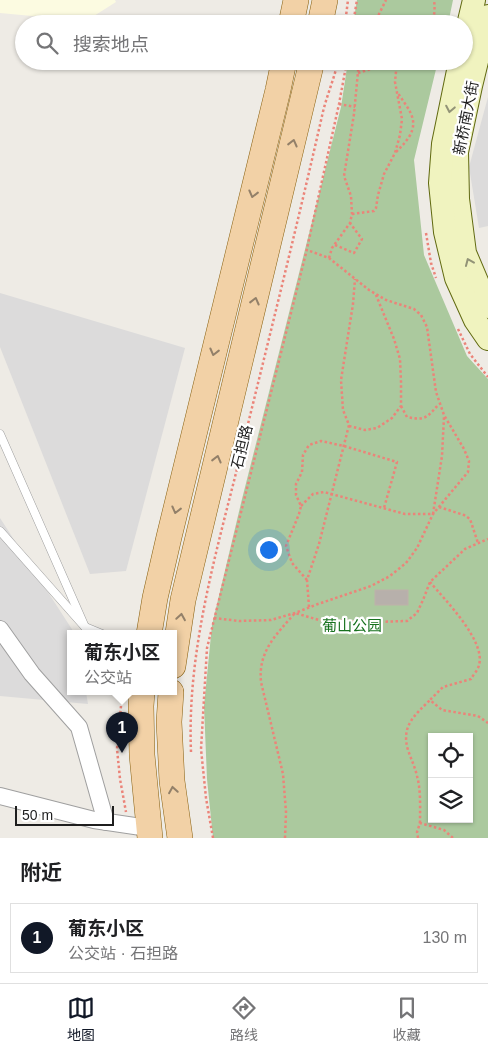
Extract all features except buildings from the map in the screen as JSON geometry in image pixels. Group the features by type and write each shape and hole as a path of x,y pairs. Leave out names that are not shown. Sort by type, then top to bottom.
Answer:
{"main road":[{"path":"293,15 296,0"},
{"path":"322,15 324,0"},
{"path":"470,15 474,0"},
{"name":"新桥南大街","path":"488,16 471,86 458,152 458,199 465,253 488,307"},
{"path":"150,630 169,538 282,70"},
{"name":"石担路","path":"177,642 184,600 310,70"},
{"name":"新桥南大街","path":"458,70 443,144 440,183 445,232 456,278 475,320 488,339"},
{"path":"171,695 169,722 172,781 180,838"},
{"path":"132,696 141,706 142,830"}],"street":[{"path":"0,629 32,674 79,727 106,822"},
{"path":"0,796 142,830"}],"lane":[{"path":"0,434 85,627"},
{"path":"0,531 85,627 92,630"}],"path":[{"path":"346,15 348,0"},
{"path":"355,15 358,0"},
{"path":"378,15 386,0"},
{"path":"434,0 434,15"},
{"name":"石担路","path":"191,754 190,725 193,670 209,581 300,214 325,101 336,70"},
{"path":"213,838 206,798 201,749 207,648 307,250 345,70"},
{"path":"329,258 332,248 350,223 352,214 351,196 344,176 355,107 358,70"},
{"path":"358,73 368,70"},
{"path":"352,214 374,211 384,174 395,153 402,119 395,82 396,70"},
{"path":"395,153 403,146 412,132 414,123 412,116 397,92"},
{"path":"339,104 355,107"},
{"path":"335,245 354,253 362,240 350,223"},
{"path":"214,618 239,621 271,620 371,586 390,576 406,563 417,548 433,514 468,472 469,461 444,415 436,392 427,327 421,315 414,309 386,300 375,294 329,258 307,250"},
{"path":"309,608 307,580 319,544 349,425 343,410 340,380 353,304 355,279"},
{"path":"375,294 400,360 401,406 407,417 416,419 428,417 440,403"},
{"path":"349,425 365,430 377,428 392,418 401,406"},
{"path":"433,514 442,456 444,415"},
{"path":"307,580 292,563 286,546 299,514 300,506 296,495 296,484 302,472 303,454 309,445 321,441 397,462 384,508"},
{"path":"300,506 313,494 324,492 405,514 433,514"},
{"path":"439,507 464,515 470,519 478,543"},
{"path":"295,613 319,620 373,622 407,620 416,614 430,582 465,549 488,539"},
{"path":"418,838 420,804 418,776 405,737 407,727 418,712 443,687 471,679 479,665 479,648 474,638 456,612 430,582"},
{"path":"285,838 284,774 261,682 260,671 263,656 274,637 295,613"},
{"path":"132,696 117,749 120,779 142,830"},
{"path":"430,700 442,710 478,716 488,723"},
{"path":"420,823 444,830 453,838"}],"shaded area":[{"path":"0,0 115,0 116,2 95,15 22,15 0,13"},
{"path":"488,97 488,226 479,228 469,167"},
{"path":"0,293 185,348 126,571 90,574 0,347"},
{"path":"0,518 72,630 67,630 67,695 86,695 88,704 0,696"}],"green space":[{"path":"357,0 453,0 450,15 354,15"},
{"name":"葡山公园","path":"347,70 436,70 414,160 424,255 467,356 488,379 488,838 213,838 207,779 204,706 212,625 341,107"}],"place":[{"name":"葡东小区","path":"122,753"}]}
